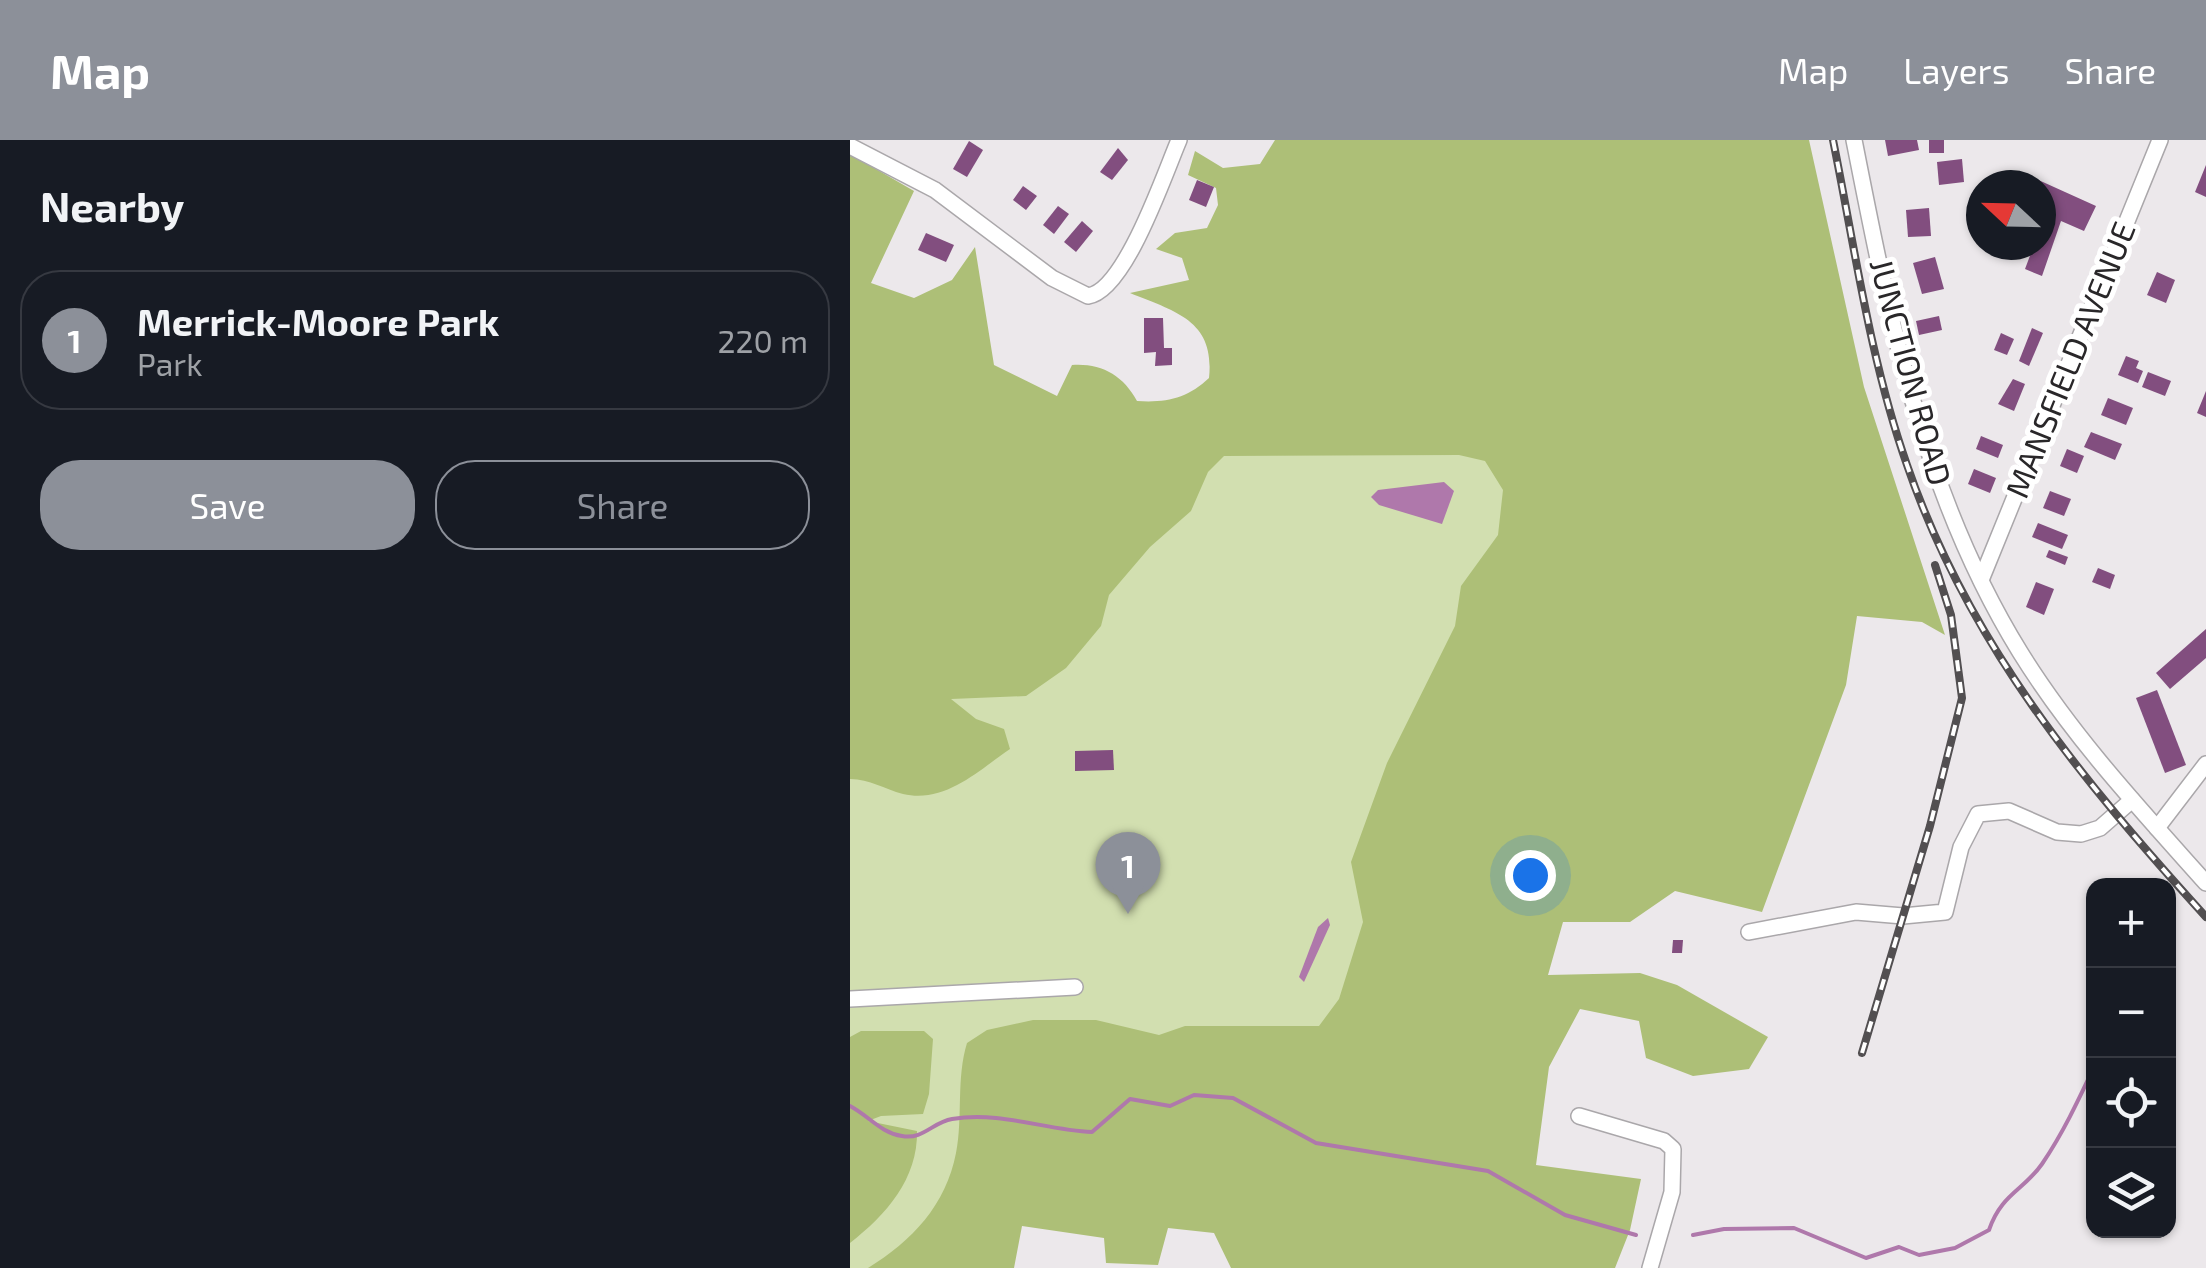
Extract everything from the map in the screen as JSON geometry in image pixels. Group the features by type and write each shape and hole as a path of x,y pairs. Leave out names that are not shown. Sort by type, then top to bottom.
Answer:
{"street":[{"path":"850,146 954,202 1021,256 1078,293 1100,294 1122,268 1179,140"},
{"name":"JUNCTION ROAD","path":"1854,140 1904,379 1933,472 1981,580 2053,702 2206,883"},
{"name":"MANSFIELD AVENUE","path":"1981,580 2160,140"},
{"path":"2156,828 2206,764"},
{"path":"1749,932 1856,912 1903,916 1945,912 1961,847 1978,814 2009,811 2057,832 2081,834 2100,828 2132,800"},
{"path":"850,999 1075,987"},
{"path":"1580,1116 1664,1141 1673,1148 1672,1192 1650,1268"}],"green space":[{"path":"1275,140 1809,140 1864,387 1945,635 1922,622 1857,616 1846,685 1762,912 1675,891 1630,922 1563,922 1548,975 1640,973 1677,985 1768,1037 1749,1069 1693,1076 1646,1058 1639,1021 1580,1009 1549,1067 1536,1165 1641,1179 1630,1230 1615,1268 1231,1268 1214,1233 1168,1228 1158,1265 1106,1263 1104,1238 1022,1226 1014,1268 868,1268 913,1233 944,1189 956,1153 967,1043 987,1030 1033,1020 1096,1020 1159,1035 1185,1026 1319,1026 1339,999 1363,922 1351,862 1387,763 1455,626 1461,586 1498,535 1503,490 1485,461 1459,455 1224,456 1208,472 1191,511 1150,547 1109,595 1101,626 1066,668 1026,696 951,699 976,719 1004,729 1010,749 961,783 933,794 903,794 850,779 850,154 914,191 871,283 914,298 952,280 975,247 994,365 1057,396 1072,365 1092,366 1118,378 1137,401 1148,401 1185,395 1209,378 1206,343 1199,331 1177,313 1130,293 1189,280 1182,258 1156,249 1175,233 1207,228 1218,205 1216,188 1188,175 1195,151 1223,168 1260,164"},
{"path":"1192,436 1614,446 1340,1061 906,1268 850,1268 850,767"},
{"path":"861,1031 924,1031 933,1039 929,1094 923,1114 881,1116 868,1121 917,1131 916,1148 897,1194 850,1243 850,1037"}],"shaded area":[{"path":"1444,482 1454,491 1442,524 1379,505 1371,497 1378,490"},
{"path":"1328,918 1330,925 1304,982 1299,977 1318,927"}],"building":[{"path":"1885,140 1917,140 1919,150 1888,156"},
{"path":"1929,140 1944,140 1944,153 1929,153"},
{"path":"969,141 983,150 967,177 953,169"},
{"path":"1118,148 1128,160 1112,180 1100,172"},
{"path":"1962,159 1964,182 1939,185 1937,162"},
{"path":"2206,165 2206,197 2195,192"},
{"path":"1197,180 1214,187 1206,207 1189,200"},
{"path":"1023,186 1037,196 1026,210 1013,200"},
{"path":"2056,188 2096,206 2084,231 2061,221 2056,235"},
{"path":"1058,206 1069,214 1054,234 1043,225"},
{"path":"1929,208 1931,236 1908,237 1906,210"},
{"path":"1082,221 1093,231 1076,252 1064,242"},
{"path":"926,233 954,245 946,262 918,250"},
{"path":"1935,257 1944,289 1922,294 1913,263"},
{"path":"2028,260 2048,260 2042,276 2025,269"},
{"path":"2157,272 2175,280 2166,303 2147,295"},
{"path":"1939,316 1942,330 1919,335 1916,321"},
{"path":"1144,318 1163,318 1164,348 1172,348 1172,365 1155,366 1156,352 1144,353"},
{"path":"2032,328 2043,333 2029,366 2019,361"},
{"path":"2001,333 2014,339 2007,355 1994,350"},
{"path":"2126,356 2139,361 2136,368 2143,371 2138,383 2118,375"},
{"path":"2148,372 2171,381 2165,396 2142,387"},
{"path":"2013,379 2025,384 2014,411 1998,404"},
{"path":"2206,391 2206,417 2197,413"},
{"path":"2108,398 2133,408 2126,425 2101,415"},
{"path":"2091,432 2122,444 2115,460 2084,447"},
{"path":"1981,436 2003,445 1998,458 1976,449"},
{"path":"2067,449 2084,456 2077,473 2060,466"},
{"path":"1974,469 1996,478 1990,493 1968,484"},
{"path":"2050,491 2071,499 2064,516 2043,508"},
{"path":"2038,523 2068,535 2062,549 2032,537"},
{"path":"2049,550 2068,557 2065,565 2046,557"},
{"path":"2098,568 2115,575 2110,589 2092,582"},
{"path":"2036,582 2054,589 2044,615 2026,607"},
{"path":"2206,629 2206,658 2170,689 2156,673"},
{"path":"2157,690 2186,765 2165,773 2136,698"},
{"path":"1113,750 1114,770 1075,771 1075,751"},
{"path":"1673,940 1683,940 1682,953 1672,953"}],"waterway":[{"path":"1693,1235 1724,1229 1794,1228 1866,1258 1899,1247 1919,1255 1955,1248 1989,1230 2006,1200 2035,1173 2086,1083"},
{"path":"850,1106 888,1131 909,1137 945,1121 970,1117 1092,1132 1130,1099 1170,1106 1194,1095 1233,1098 1316,1143 1488,1171 1565,1215 1636,1235"}],"railway":[{"path":"1833,140 1883,385 1932,530 1962,591 2033,706 2116,814 2206,917"},
{"path":"1862,1053 1930,826 1962,698 1951,615 1935,565"}],"place":[{"name":"Merrick-Moore Park","path":"1128,914"}]}
